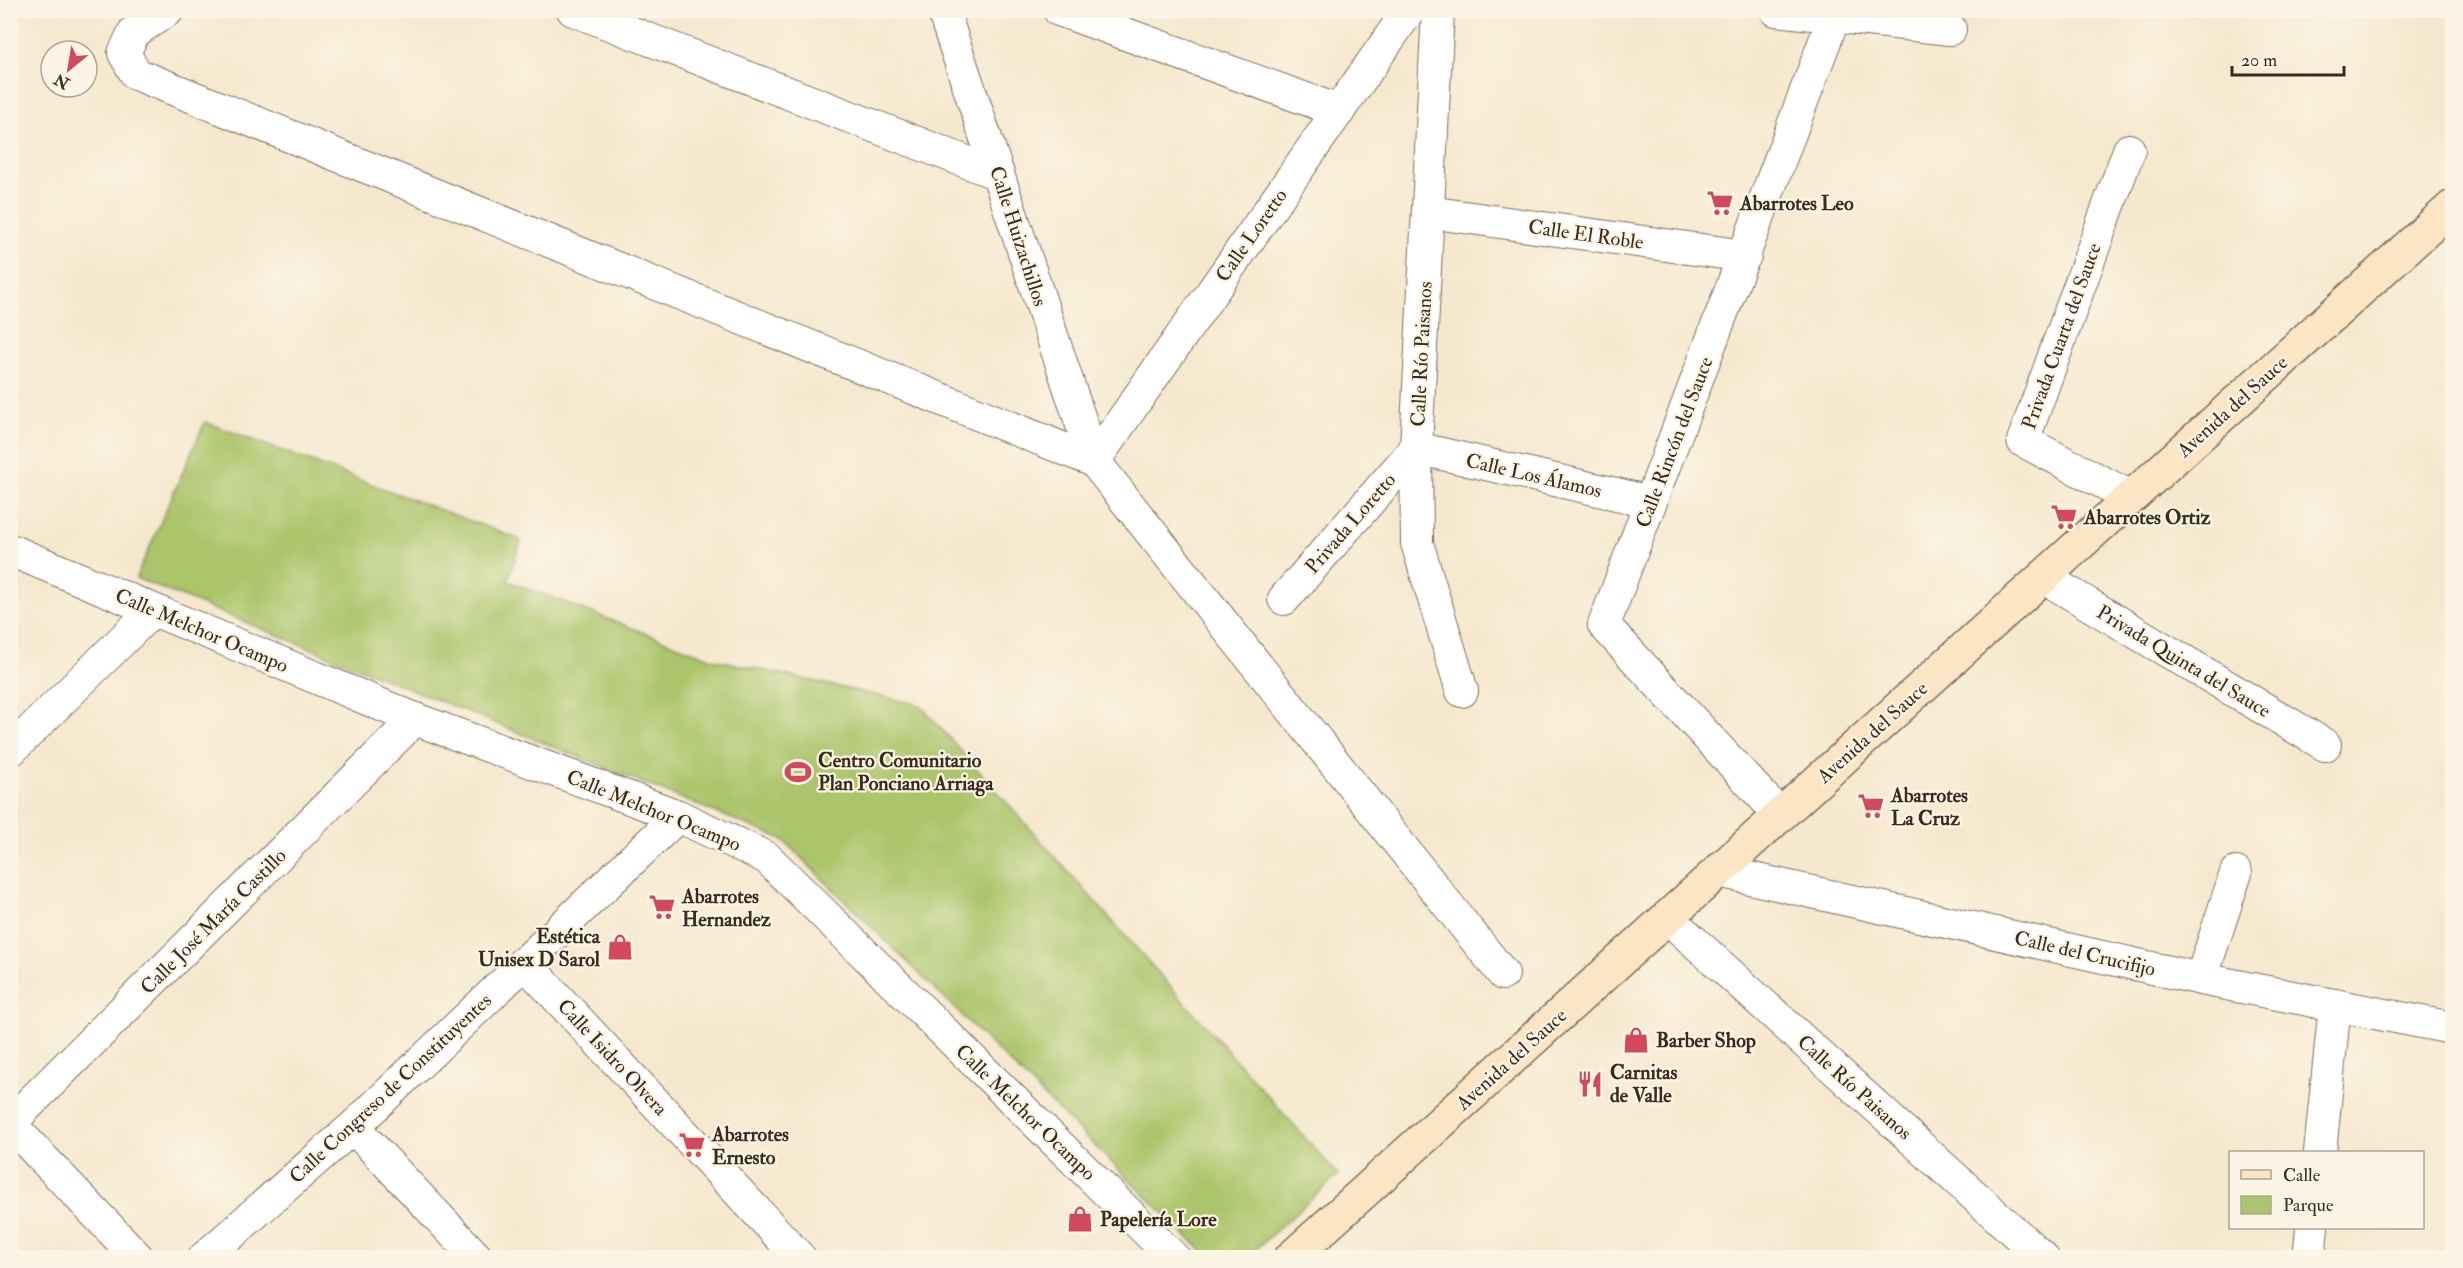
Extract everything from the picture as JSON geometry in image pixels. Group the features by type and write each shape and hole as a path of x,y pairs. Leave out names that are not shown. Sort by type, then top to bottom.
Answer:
{"main road":[{"name":"Avenida del Sauce","path":"1290,1257 2452,207"}],"street":[{"path":"168,10 127,21 124,53 136,74 1094,460 1503,974"},
{"path":"573,10 639,22 998,174"},
{"name":"Calle Huizachillos","path":"943,10 1094,460"},
{"path":"1059,10 1339,111"},
{"name":"Calle Loretto","path":"1094,460 1409,10"},
{"name":"Calle Río Paisanos","path":"1438,10 1416,448 1418,543 1461,691"},
{"path":"1776,10 1950,29"},
{"name":"Calle Rincón del Sauce","path":"1780,815 1604,625 1834,17"},
{"name":"Privada Cuarta del Sauce","path":"2129,150 2023,441 2131,497"},
{"name":"Calle El Roble","path":"1428,212 1745,256"},
{"name":"Calle Los Álamos","path":"1416,448 1651,502"},
{"name":"Privada Loretto","path":"1284,599 1416,448"},
{"name":"Calle Melchor Ocampo","path":"10,550 416,719 678,816 767,858 1174,1257"},
{"name":"Privada Quinta del Sauce","path":"2043,577 2325,745"},
{"path":"10,751 153,610"},
{"name":"Calle José María Castillo","path":"10,1124 416,719"},
{"name":"Calle Congreso de Constituyentes","path":"204,1257 353,1127 678,816"},
{"name":"Calle del Crucifijo","path":"1718,871 2201,979 2452,1028"},
{"path":"2201,979 2236,873"},
{"name":"Calle Río Paisanos","path":"1667,918 2043,1257"},
{"name":"Calle Isidro Olvera","path":"524,962 800,1257"},
{"path":"2320,1151 2336,1005"},
{"path":"10,1124 138,1257"},
{"path":"353,1127 477,1257"},
{"path":"2309,1257 2312,1229"}],"green space":[{"name":"Centro Comunitario Plan Ponciano Arriaga","path":"205,422 521,540 508,581 713,659 920,705 1338,1175 1247,1257 1208,1257 782,839 136,578"}],"place":[{"name":"Abarrotes Leo","path":"1720,203"},
{"name":"Abarrotes Ortiz","path":"2064,517"},
{"name":"Centro Comunitario Plan Ponciano Arriaga","path":"798,772"},
{"name":"Abarrotes La Cruz","path":"1871,806"},
{"name":"Abarrotes Hernandez","path":"662,907"},
{"name":"Estética Unisex D Sarol","path":"620,947"},
{"name":"Barber Shop","path":"1636,1040"},
{"name":"Carnitas de Valle","path":"1590,1084"},
{"name":"Abarrotes Ernesto","path":"692,1145"},
{"name":"Papelería Lore","path":"1080,1219"}]}
